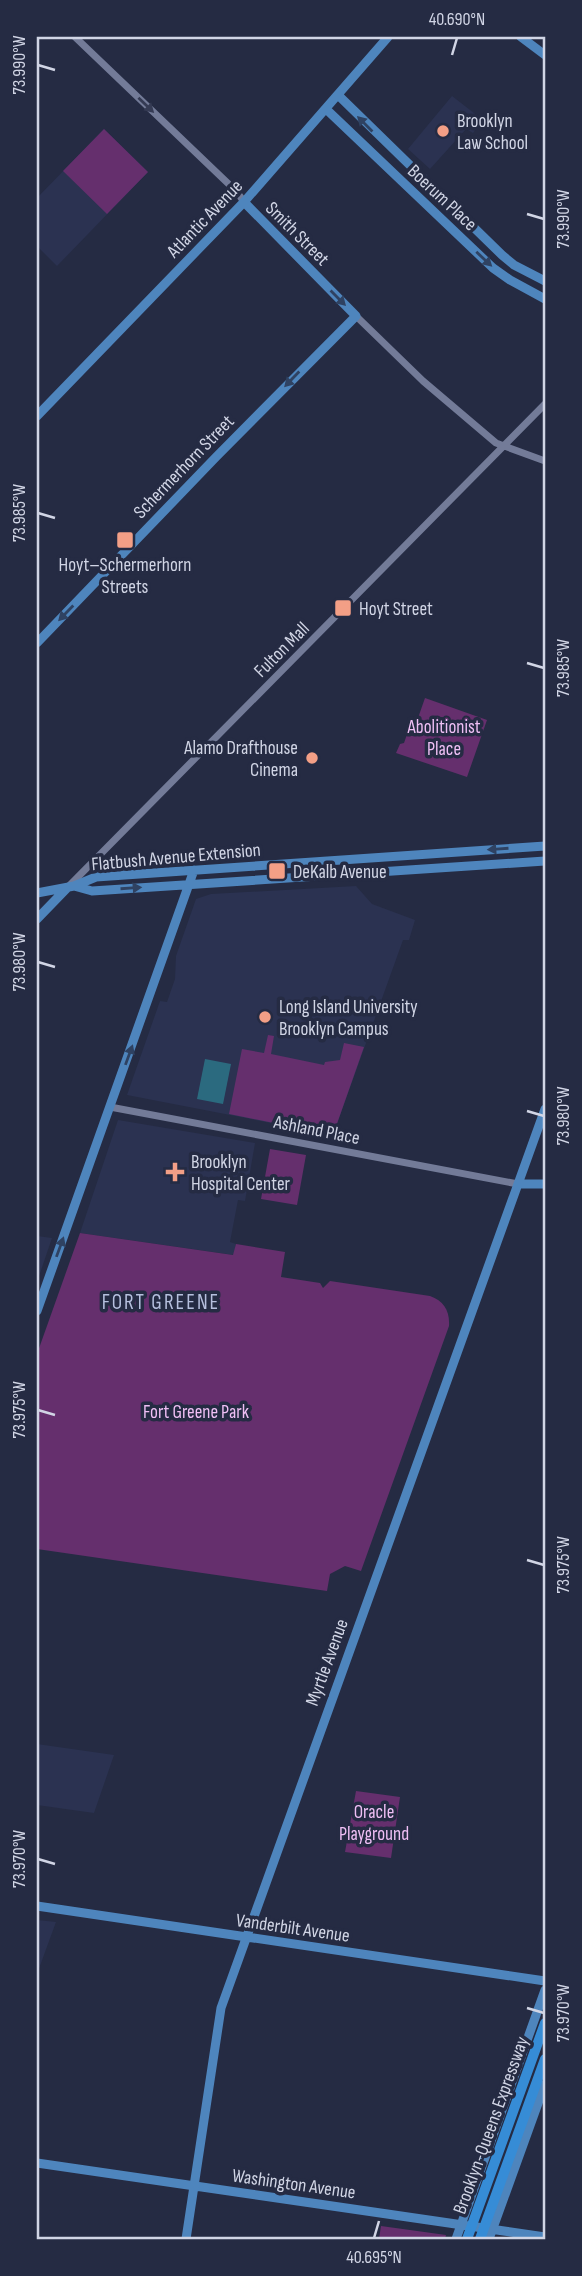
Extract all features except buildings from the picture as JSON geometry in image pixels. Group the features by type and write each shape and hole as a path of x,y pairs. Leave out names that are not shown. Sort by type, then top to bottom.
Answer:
{"highway":[{"name":"Brooklyn-Queens Expressway","path":"467,2239 545,2023"},
{"name":"Brooklyn-Queens Expressway","path":"480,2239 545,2059"}],"main road":[{"name":"Atlantic Avenue","path":"37,416 243,202 388,37"},
{"path":"521,37 545,55"},
{"name":"Boerum Place","path":"338,95 502,256 545,281"},
{"name":"Boerum Place","path":"326,109 492,268 545,299"},
{"name":"Smith Street","path":"243,202 356,316"},
{"name":"Schermerhorn Street","path":"37,643 206,466 356,316"},
{"name":"Flatbush Avenue Extension","path":"71,886 96,877 545,846"},
{"name":"Flatbush Avenue Extension","path":"71,886 92,891 545,861"},
{"path":"37,1311 194,870"},
{"path":"37,892 71,886"},
{"path":"37,919 71,886"},
{"name":"Myrtle Avenue","path":"186,2239 218,2021 545,1108"},
{"path":"518,1184 545,1184"},
{"name":"Vanderbilt Avenue","path":"37,1906 545,1981"},
{"path":"456,2239 545,1990"},
{"path":"491,2235 545,2084"},
{"name":"Washington Avenue","path":"37,2163 461,2225 491,2235 545,2238"}],"street":[{"name":"Smith Street","path":"75,37 237,192 243,202"},
{"name":"Smith Street","path":"356,316 423,381 496,443 545,461"},
{"name":"Fulton Mall","path":"71,886 545,404"},
{"name":"Ashland Place","path":"110,1107 518,1184"}],"shaded area":[{"name":"Brooklyn Law School","path":"452,96 483,120 473,133 466,129 430,169 408,149"},
{"path":"104,129 148,172 57,266 37,246 37,198"},
{"name":"Long Island University Brooklyn Campus","path":"356,886 372,904 415,920 409,940 403,940 333,1135 127,1095 160,1001 167,1002 175,979 176,956 196,899 211,894"},
{"path":"205,1059 231,1064 223,1104 197,1099"},
{"name":"Brooklyn Hospital Center","path":"118,1120 255,1143 245,1201 238,1200 230,1242 236,1244 234,1255 80,1233"},
{"path":"37,1236 52,1238 37,1282"},
{"path":"37,1744 114,1755 94,1813 37,1805"},
{"path":"37,1920 56,1922 37,1974"}],"green space":[{"path":"104,129 148,172 107,214 63,171"},
{"name":"Abolitionist Place","path":"425,698 487,720 467,777 396,753 400,744 404,743 413,717 418,718"},
{"path":"268,1035 274,1036 271,1054 324,1065 325,1062 340,1060 344,1043 364,1047 333,1135 229,1114 242,1049 264,1053"},
{"path":"270,1149 306,1155 297,1205 261,1199"},
{"name":"Fort Greene Park","path":"80,1233 233,1255 236,1244 285,1252 281,1277 320,1283 323,1288 330,1281 430,1296 442,1304 447,1311 449,1326 361,1571 345,1566 330,1574 327,1591 37,1549 37,1354"},
{"name":"Oracle Playground","path":"356,1791 400,1797 391,1858 345,1852"},
{"path":"381,2226 446,2235 445,2239 379,2239"}],"place":[{"name":"Brooklyn Law School","path":"443,131"},
{"name":"Hoyt–Schermerhorn Streets","path":"125,540"},
{"name":"Hoyt Street","path":"343,608"},
{"name":"Alamo Drafthouse Cinema","path":"312,758"},
{"name":"DeKalb Avenue","path":"277,871"},
{"name":"Long Island University Brooklyn Campus","path":"265,1017"},
{"name":"Brooklyn Hospital Center","path":"175,1172"}],"district":[{"name":"FORT GREENE","path":"161,1302"}]}
